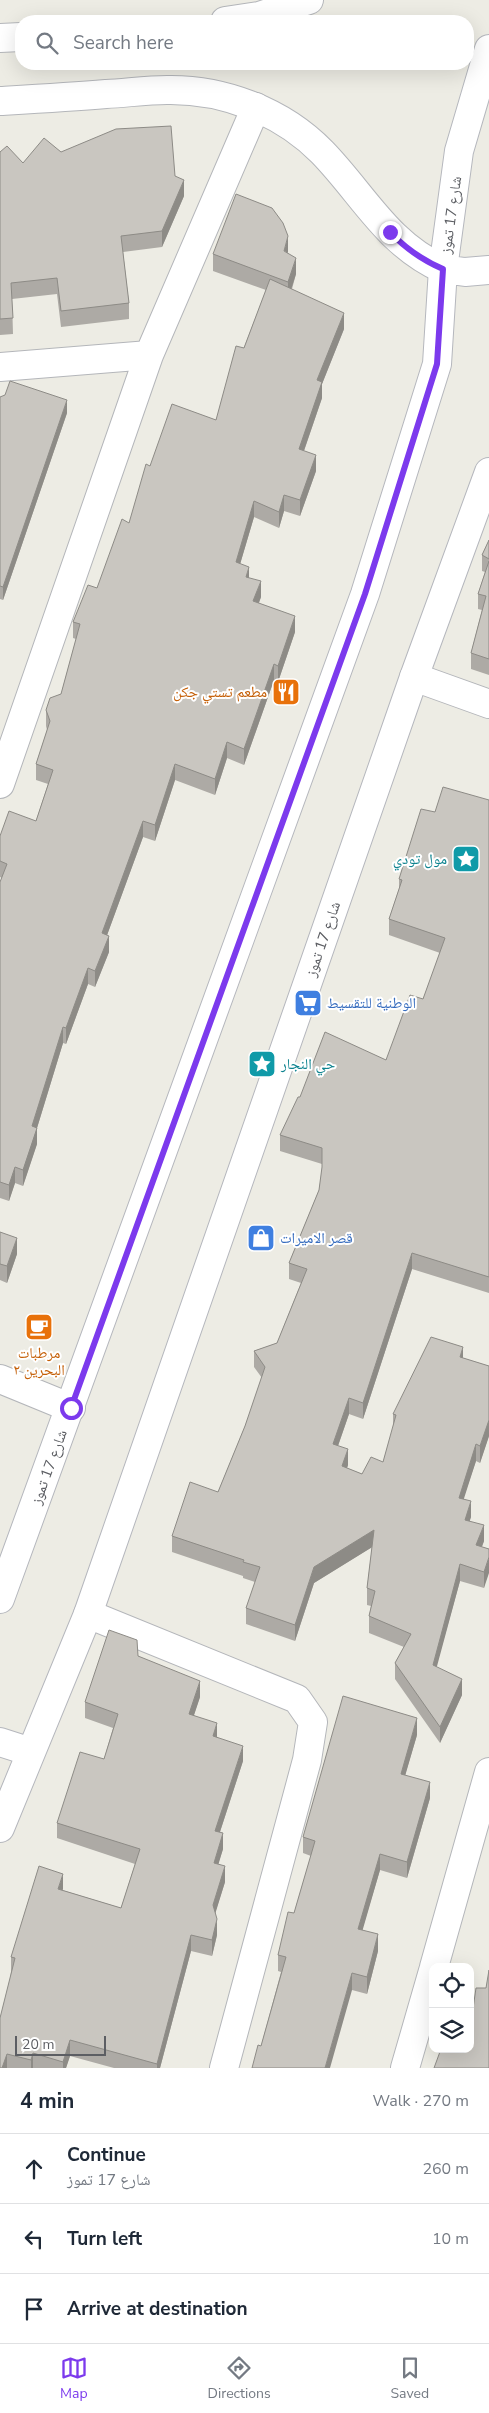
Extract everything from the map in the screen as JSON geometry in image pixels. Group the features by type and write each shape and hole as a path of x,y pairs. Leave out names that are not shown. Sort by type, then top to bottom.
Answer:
{"main road":[{"path":"262,15 309,0"},
{"path":"0,38 15,37"},
{"name":"شارع 17 تموز","path":"0,1599 71,1408 365,594 437,364 443,269 459,151 489,49"},
{"path":"0,101 167,90 197,92 227,98 256,107 280,119 321,151 405,248 423,260 443,269 464,272 489,270"},
{"path":"0,784 149,355 256,107"},
{"path":"0,367 149,355"},
{"name":"شارع 17 تموز","path":"0,1828 88,1614 414,677 489,472"},
{"path":"414,677 489,704"},
{"path":"0,1380 71,1408"},
{"path":"88,1614 297,1699 313,1722 307,1760 224,2068"},
{"path":"0,1742 31,1752"},
{"path":"435,1963 489,1772"},
{"path":"405,2068 429,1986"}],"building":[{"path":"171,126 175,176 184,180 162,231 121,236 129,303 61,311 57,278 11,283 13,318 0,319 0,152 7,146 23,163 44,138 61,152 116,129"},
{"path":"236,194 272,208 283,223 288,236 284,251 296,258 288,282 213,254"},
{"path":"270,279 344,313 317,380 322,382 299,449 316,455 300,500 284,495 279,512 254,501 236,562 249,567 246,577 261,581 253,601 295,616 278,666 274,664 244,749 227,742 215,779 175,764 155,825 143,821 102,933 109,936 95,971 88,968 66,1028 63,1027 32,1126 37,1128 23,1170 15,1167 9,1185 0,1182 0,882 7,864 0,861 0,836 9,811 36,821 53,770 36,764 50,721 46,710 50,698 61,694 80,624 73,622 88,585 97,588 122,519 129,523 146,464 150,466 172,404 216,420 236,346 244,348"},
{"path":"10,381 67,400 3,587 0,586 0,397 5,395"},
{"path":"489,540 489,559 482,555"},
{"path":"489,561 489,659 471,653 486,596 478,594"},
{"path":"443,787 489,800 489,1277 412,1253 363,1403 349,1398 333,1444 348,1449 342,1466 362,1474 371,1457 383,1462 396,1415 393,1414 431,1337 463,1347 460,1357 489,1366 489,1420 480,1446 476,1444 459,1498 471,1501 465,1520 484,1525 476,1545 489,1549 489,1557 484,1572 460,1564 433,1665 462,1679 440,1727 395,1663 411,1634 369,1616 375,1591 367,1588 374,1530 314,1567 295,1625 246,1608 260,1567 172,1536 190,1482 218,1492 245,1426 265,1367 254,1351 277,1343 307,1269 289,1263 319,1190 322,1148 280,1135 298,1097 300,1097 325,1032 386,1060 410,995 423,999 445,938 389,919 402,880 399,879 421,809 435,812"},
{"path":"0,1232 17,1238 7,1266 0,1264"},
{"path":"109,1630 137,1640 138,1656 200,1681 189,1714 217,1723 213,1736 243,1746 215,1831 223,1833 214,1863 225,1866 213,1905 217,1919 212,1940 191,1935 157,2064 70,2040 63,2062 33,2053 31,2060 7,2054 2,2068 0,2068 0,2018 15,1958 11,1957 39,1866 63,1874 58,1889 121,1908 140,1849 57,1823 80,1752 104,1759 118,1714 85,1702"},
{"path":"343,1696 417,1718 401,1774 430,1782 407,1862 380,1854 358,1929 378,1934 367,1977 352,1973 325,2068 252,2068 258,2045 261,2046 286,1957 278,1955 288,1912 294,1913 315,1841 303,1837"},
{"path":"489,1970 489,2068 434,2068 440,2053 474,2053 474,2002 476,1988 486,1988"}],"place":[{"name":"مطعم تستي جكن","path":"286,692"},
{"name":"مول تودي","path":"466,859"},
{"name":"الوطنية للتقسيط","path":"308,1003"},
{"name":"حي النجار","path":"262,1064"},
{"name":"قصر الاميرات","path":"261,1238"},
{"name":"مرطبات البحرين ٢","path":"39,1327"}],"route":[{"path":"71,1408 365,594 437,364 443,269 423,260 405,248 390,232"}]}
